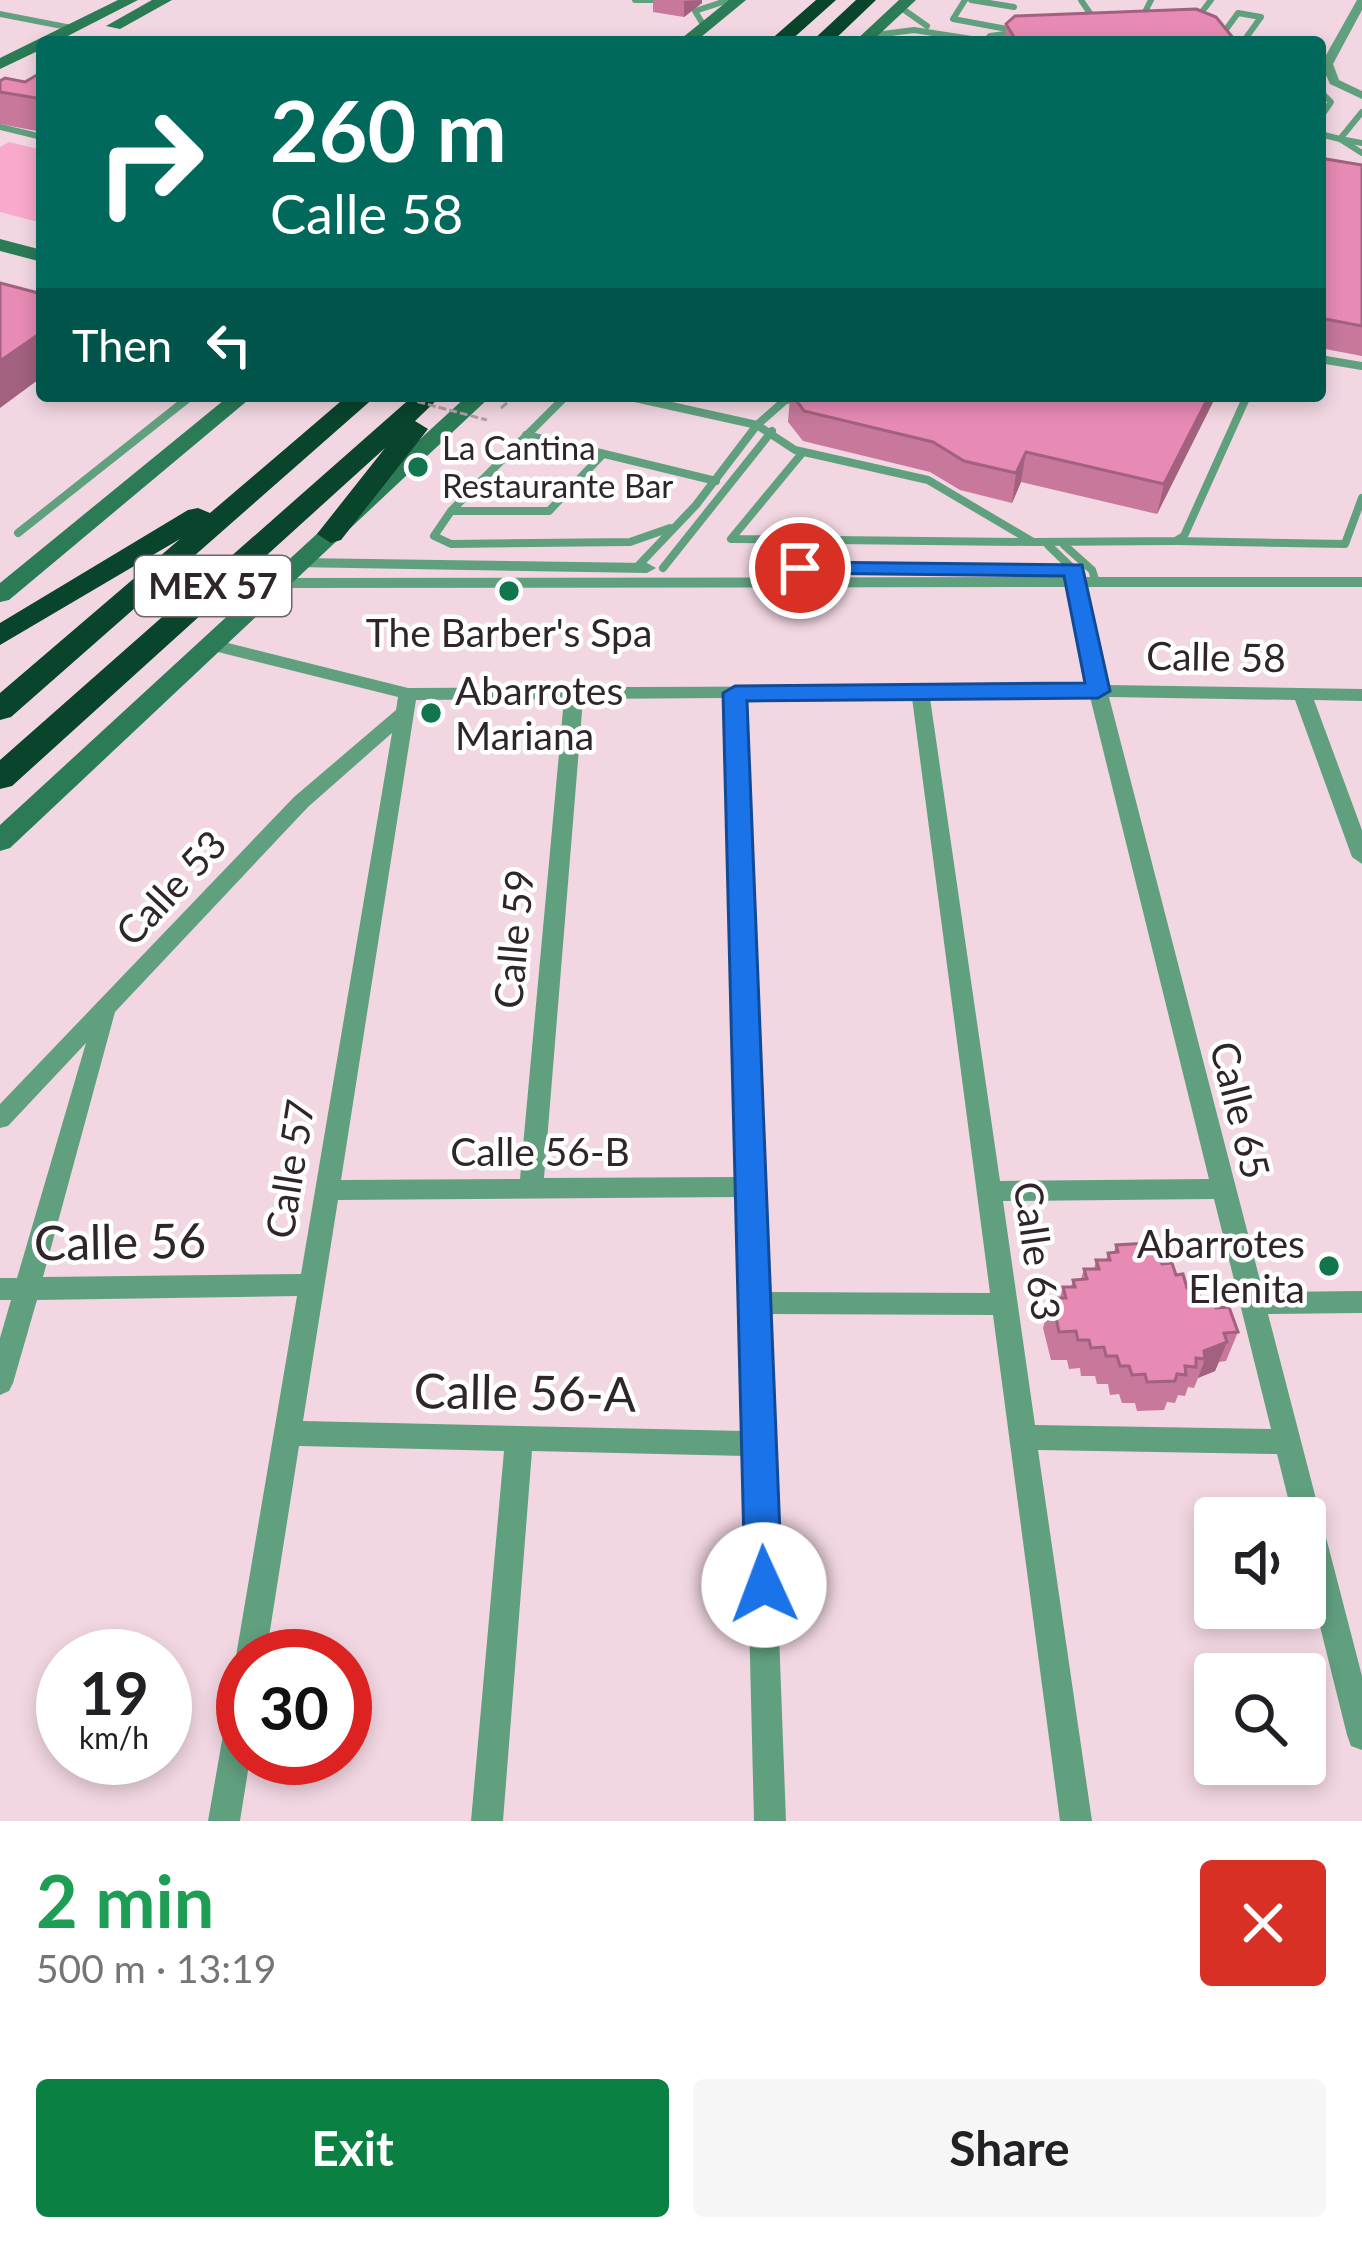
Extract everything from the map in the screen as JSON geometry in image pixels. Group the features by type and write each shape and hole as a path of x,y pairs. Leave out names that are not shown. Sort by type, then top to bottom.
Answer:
{"highway":[{"path":"785,36 827,0"},
{"path":"828,36 867,0"},
{"name":"MEX 57","path":"0,710 356,402"},
{"name":"MEX 57","path":"0,778 421,402"},
{"path":"331,534 436,402"},
{"path":"0,636 283,464"}],"main road":[{"path":"77,35 130,0"},
{"path":"77,35 164,0"},
{"path":"692,36 732,0"},
{"path":"868,36 904,4"},
{"path":"0,64 36,46"},
{"path":"0,82 36,65"},
{"path":"0,226 36,235"},
{"path":"0,245 36,254"},
{"path":"0,595 235,402"},
{"path":"0,842 331,534 483,408"}],"street":[{"path":"1362,0 1327,64 1334,82 1362,95"},
{"path":"0,14 77,35"},
{"path":"301,563 396,573 1084,576 1362,568"},
{"path":"279,583 396,573 636,568 1362,582"},
{"name":"Calle 65","path":"1084,576 1098,691 1362,1735"},
{"name":"Calle 58","path":"212,645 405,704 735,693 1362,695"},
{"name":"Calle 63","path":"920,692 1076,1821"},
{"path":"735,693 770,1821"},
{"path":"1302,694 1362,857"},
{"name":"Calle 59","path":"531,1188 574,696"},
{"name":"Calle 53","path":"0,1119 301,802 405,704"},
{"name":"Calle 57","path":"256,1629 405,704"},
{"path":"0,1383 106,1008"},
{"name":"Calle 56-B","path":"330,1190 751,1187"},
{"path":"990,1191 1222,1189"},
{"name":"Calle 56","path":"0,1289 314,1285"},
{"path":"1252,1303 1362,1302"},
{"path":"755,1303 1006,1304"},
{"name":"Calle 56-A","path":"289,1433 760,1444"},
{"path":"1021,1437 1287,1442"},
{"path":"488,1821 519,1438"},
{"path":"224,1821 230,1785"}],"lane":[{"path":"635,0 656,0"},
{"path":"968,0 1012,3 1030,32 953,19 952,14 968,0"},
{"path":"1081,0 1100,29 1082,29"},
{"path":"1138,27 1150,0"},
{"path":"1211,0 1187,27 1216,36"},
{"path":"904,4 920,24 970,36"},
{"path":"1227,36 1238,14 1262,17 1248,36"},
{"path":"1128,28 1154,27"},
{"path":"884,36 922,30 960,36"},
{"path":"1004,36 1022,32"},
{"path":"1340,139 1362,112"},
{"path":"0,129 36,138"},
{"path":"1326,136 1362,143"},
{"path":"1340,139 1362,153"},
{"path":"1326,360 1362,366"},
{"path":"18,533 183,402"},
{"path":"560,402 451,511 434,536 451,544 630,542 670,529"},
{"path":"653,402 757,425 803,452 928,480 1034,542"},
{"path":"636,568 716,481 757,425 784,402"},
{"path":"1176,542 1184,536 1244,402"},
{"path":"663,568 772,431"},
{"path":"526,435 716,481"},
{"path":"803,452 731,538 1048,545 1346,544 1362,498"},
{"path":"451,511 549,511 603,454"},
{"path":"1048,545 1084,576"},
{"path":"1064,545 1084,576"}],"path":[{"path":"440,402 483,408"}],"shaded area":[{"path":"9,142 36,149 36,221 0,212 0,147"}],"building":[{"path":"1196,9 1216,17 1232,36 1013,36 1006,24 1015,16"},
{"path":"36,76 36,98 0,92 0,81 5,78 25,82"},
{"path":"1326,159 1362,165 1362,326 1326,319"},
{"path":"0,283 36,292 36,336 0,361"},
{"path":"797,402 1206,402 1164,484 1026,452 1016,473 964,461 933,442 804,411"},
{"path":"1149,1243 1162,1264 1172,1263 1176,1275 1183,1274 1187,1288 1197,1288 1201,1299 1213,1298 1216,1308 1229,1307 1238,1332 1224,1333 1227,1342 1204,1351 1205,1359 1196,1358 1196,1367 1185,1366 1186,1375 1177,1374 1175,1381 1147,1382 1145,1374 1132,1375 1129,1366 1120,1366 1117,1356 1106,1356 1104,1347 1091,1348 1089,1340 1078,1340 1076,1331 1059,1332 1052,1298 1066,1298 1063,1287 1075,1287 1073,1280 1087,1279 1084,1269 1099,1269 1096,1260 1110,1260 1108,1253 1118,1252 1116,1245"}],"place":[{"name":"La Cantina Restaurante Bar","path":"418,467"},
{"name":"The Barber's Spa","path":"509,591"},
{"name":"Abarrotes Mariana","path":"431,713"},
{"name":"Abarrotes Elenita","path":"1329,1266"}],"route":[{"path":"764,1585 735,693 1098,691 1074,570 800,568"}]}
